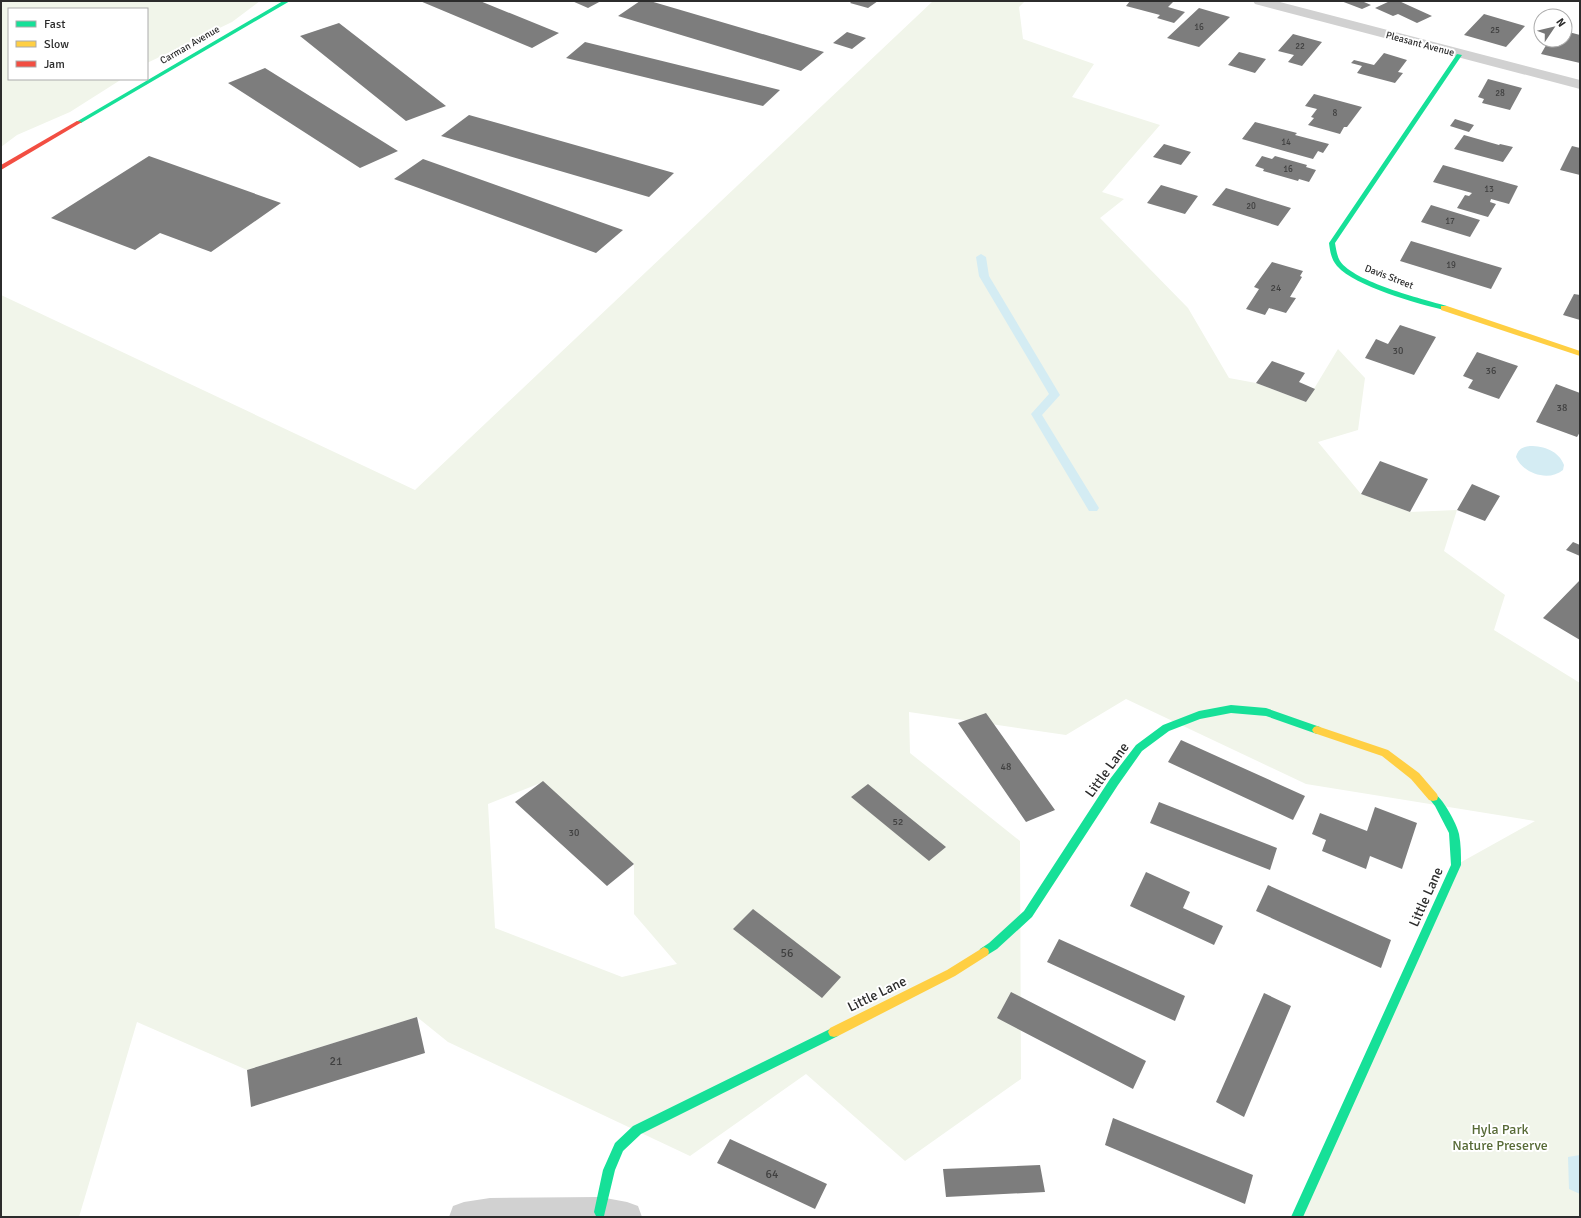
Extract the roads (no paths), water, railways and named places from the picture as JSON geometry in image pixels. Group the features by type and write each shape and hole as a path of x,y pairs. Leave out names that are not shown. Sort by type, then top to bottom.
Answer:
{"street":[{"name":"Carman Avenue","path":"1,168 287,1"},
{"name":"Pleasant Avenue","path":"1260,1 1460,55 1580,85"},
{"name":"Davis Street","path":"1460,55 1332,243 1333,258 1344,270 1368,282 1580,354"},
{"name":"Little Lane","path":"613,1214 609,1170 619,1148 637,1130 952,973 993,946 1028,914 1114,782 1139,748 1166,728 1199,715 1231,709 1266,712 1385,753 1415,776 1439,803 1454,833 1456,865 1297,1217"},
{"path":"464,1217 490,1213 613,1214"}],"water":[{"path":"1530,446 1546,448 1555,453 1562,460 1564,465 1563,470 1557,474 1544,476 1530,472 1524,468 1516,457 1521,449"},
{"path":"1580,1155 1580,1194 1569,1189 1568,1157"}],"waterway":[{"path":"981,257 984,276 1055,395 1036,414 1093,508"}],"park label":[{"name":"Hyla Park Nature Preserve","path":"1500,1138"}]}
